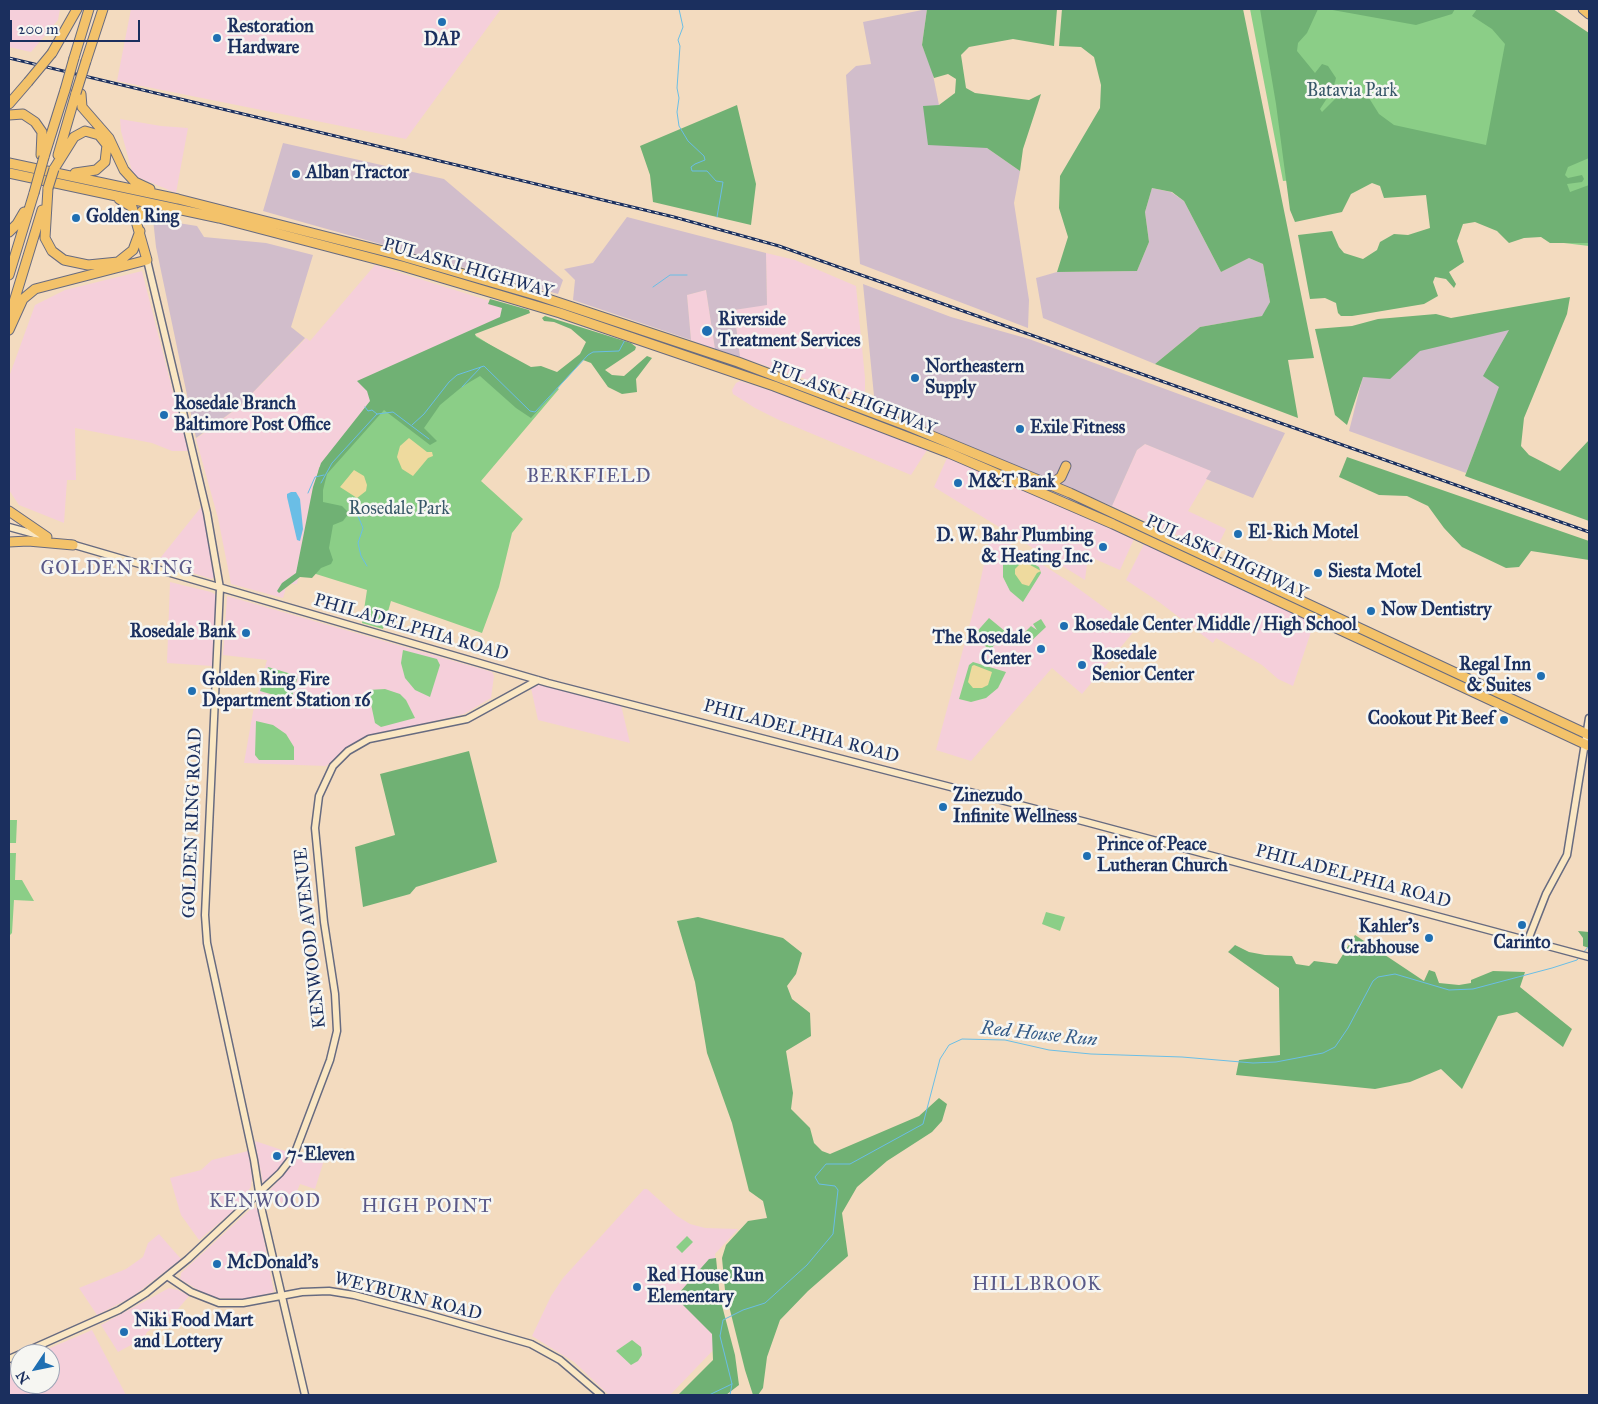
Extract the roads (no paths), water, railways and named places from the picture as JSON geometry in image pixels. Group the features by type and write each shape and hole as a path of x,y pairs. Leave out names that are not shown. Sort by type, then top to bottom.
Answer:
{"highway":[{"path":"9,104 52,53 77,9"},
{"path":"9,275 43,156 89,9"},
{"path":"58,160 103,9"},
{"path":"1583,9 1589,14"},
{"path":"79,94 82,107 109,138 119,162 128,175 145,187 176,198"},
{"path":"9,115 23,114 36,122 42,132 43,156"},
{"path":"51,171 83,173 96,170 105,162 107,145 99,135 85,132 74,137 51,171 44,232 52,251 58,257 77,263 100,264 147,258"},
{"path":"9,158 28,172"},
{"name":"PULASKI HIGHWAY","path":"9,163 28,172 105,193 307,240 513,298 798,394 967,461 1104,520 1587,745"},
{"name":"PULASKI HIGHWAY","path":"28,172 51,171 176,198 395,254 630,326 864,409 1050,485 1166,537 1588,734"},
{"path":"9,175 28,172"},
{"path":"9,318 48,192"},
{"path":"105,193 129,203 139,225"},
{"path":"9,232 17,224 33,196"},
{"path":"118,262 133,250 140,215 145,209 165,206"},
{"name":"GOLDEN RING ROAD","path":"139,225 147,258"},
{"path":"9,330 23,299 35,288 147,258"},
{"path":"1050,485 1061,477 1066,466"},
{"path":"9,511 46,537"},
{"path":"9,542 28,541 73,545"}],"main road":[{"name":"GOLDEN RING ROAD","path":"147,258 207,513 220,588 205,929 208,952 254,1160 258,1192 305,1395"},
{"name":"PHILADELPHIA ROAD","path":"9,527 538,680 1228,859 1588,957"},
{"name":"KENWOOD AVENUE","path":"9,1359 119,1310 137,1300 167,1276 284,1169 294,1155 336,1037 336,1006 323,913 315,828 319,796 330,771 344,755 365,741 384,734 432,728 467,719 538,680"},
{"path":"1528,940 1546,894 1566,854 1587,745 1589,718"},
{"name":"WEYBURN ROAD","path":"167,1276 191,1292 219,1303 243,1303 312,1291 343,1293 523,1341 560,1360 601,1395"}],"water":[{"path":"296,492 300,499 303,529 300,541 297,540 287,497 287,494"}],"waterway":[{"path":"679,9 683,27 678,40 680,46 677,88 679,126 688,141 704,156 705,160 691,167 692,171 707,171 716,181 723,182 717,217"},
{"path":"653,287 670,275 687,275"},
{"path":"412,425 424,414 449,382 457,375 484,366 530,411 535,412 588,355 593,352 619,351 625,340"},
{"path":"462,387 481,367"},
{"path":"365,407 368,411 372,410 377,414"},
{"path":"321,483 332,463 377,414 393,412 429,439"},
{"path":"308,493 315,477 324,475"},
{"path":"358,516 363,528 358,543 361,556 367,566"},
{"name":"Red House Run","path":"1583,953 1589,946"},
{"name":"Red House Run","path":"709,1395 732,1384 720,1336 723,1320 743,1310 765,1303 807,1265 833,1234 838,1190 835,1186 819,1184 815,1177 826,1164 850,1164 923,1124 940,1059 949,1045 962,1039 1005,1040 1049,1050 1091,1054 1182,1057 1253,1063 1276,1062 1323,1053 1335,1047 1348,1028 1373,981 1378,977 1395,974 1449,990 1473,989 1552,968 1577,960 1580,956"},
{"path":"730,1395 732,1384"}],"railway":[{"path":"9,58 674,217 779,246 1589,532"}],"place":[{"name":"DAP","path":"442,22"},
{"name":"Restoration Hardware","path":"217,38"},
{"name":"Alban Tractor","path":"296,174"},
{"name":"Golden Ring","path":"76,218"},
{"name":"Riverside Treatment Services","path":"707,331"},
{"name":"Northeastern Supply","path":"915,378"},
{"name":"Rosedale Branch Baltimore Post Office","path":"164,415"},
{"name":"Exile Fitness","path":"1020,429"},
{"name":"M&T Bank","path":"958,483"},
{"name":"El-Rich Motel","path":"1238,534"},
{"name":"D. W. Bahr Plumbing & Heating Inc.","path":"1103,547"},
{"name":"Siesta Motel","path":"1318,573"},
{"name":"Now Dentistry","path":"1371,611"},
{"name":"Rosedale Center Middle / High School","path":"1064,626"},
{"name":"Rosedale Bank","path":"246,633"},
{"name":"The Rosedale Center","path":"1041,649"},
{"name":"Rosedale Senior Center","path":"1082,665"},
{"name":"Regal Inn & Suites","path":"1541,676"},
{"name":"Golden Ring Fire Department Station 16","path":"192,691"},
{"name":"Cookout Pit Beef","path":"1504,720"},
{"name":"Zinezudo Infinite Wellness","path":"943,807"},
{"name":"Prince of Peace Lutheran Church","path":"1087,856"},
{"name":"Carinto","path":"1522,925"},
{"name":"Kahler’s Crabhouse","path":"1429,938"},
{"name":"7-Eleven","path":"277,1156"},
{"name":"McDonald's","path":"217,1264"},
{"name":"Red House Run Elementary","path":"637,1287"},
{"name":"Niki Food Mart and Lottery","path":"124,1332"}],"district":[{"name":"BERKFIELD","path":"589,477"},
{"name":"GOLDEN RING","path":"117,569"},
{"name":"KENWOOD","path":"265,1202"},
{"name":"HIGH POINT","path":"427,1207"},
{"name":"HILLBROOK","path":"1037,1285"}],"park label":[{"name":"Batavia Park","path":"1352,92"},
{"name":"Rosedale Park","path":"399,510"}]}
